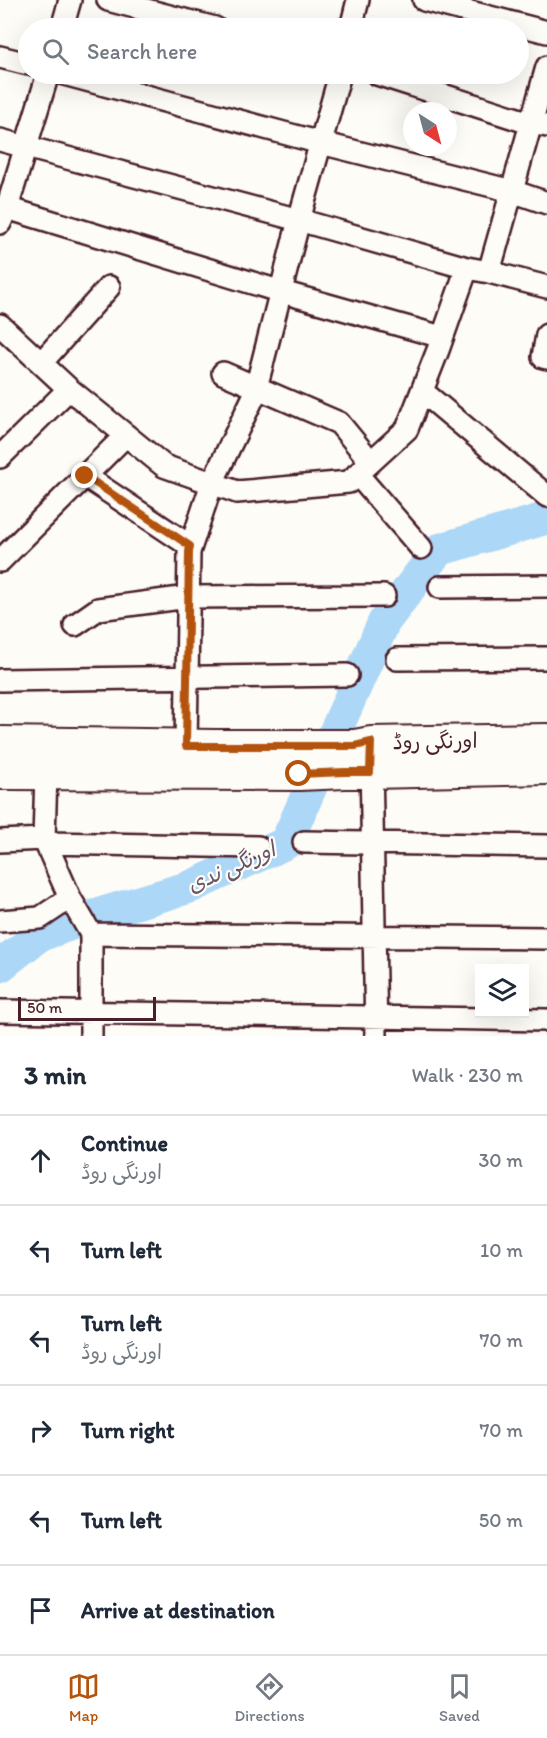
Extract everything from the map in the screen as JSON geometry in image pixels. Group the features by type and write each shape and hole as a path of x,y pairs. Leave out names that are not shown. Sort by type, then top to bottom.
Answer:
{"main road":[{"name":"اورنگی روڈ","path":"360,758 482,740 547,740"},
{"name":"اورنگی روڈ","path":"0,743 186,746 299,760"},
{"name":"اورنگی روڈ","path":"0,773 46,773 360,758 547,768"}],"street":[{"path":"65,18 70,0"},
{"path":"108,0 177,18"},
{"path":"354,18 358,0"},
{"path":"424,0 493,18"},
{"path":"529,27 547,32"},
{"path":"0,57 18,62"},
{"path":"489,272 512,191 539,125 547,68"},
{"path":"45,84 4,216 442,337"},
{"path":"100,84 512,191 547,203"},
{"path":"186,746 190,546 212,483 254,396 299,220 337,84"},
{"path":"409,84 539,125"},
{"path":"0,140 299,220 467,268 547,287"},
{"path":"0,325 69,389 164,466 237,492 349,482 407,429 467,268"},
{"path":"41,363 109,287"},
{"path":"547,335 543,357 547,358"},
{"path":"223,374 339,423 364,468 421,548"},
{"path":"0,457 69,389"},
{"path":"422,391 547,496"},
{"path":"0,561 126,435"},
{"path":"85,476 190,546"},
{"path":"440,587 547,586"},
{"path":"75,625 98,609 188,597 384,596"},
{"path":"397,659 547,658"},
{"path":"0,680 347,675"},
{"path":"360,758 372,843 375,1027"},
{"path":"46,773 45,841 72,902 89,931 91,1036"},
{"path":"0,841 258,847"},
{"path":"304,842 547,846"},
{"path":"0,921 40,918 72,902"},
{"path":"89,931 547,938"},
{"path":"0,1011 91,1012 375,1027 547,1020"}],"waterway":[{"name":"اورنگی ندی","path":"0,966 38,936 96,915 190,887 286,843 384,622 438,550 547,518"}],"route":[{"path":"85,476 190,546 186,746 355,746 371,742 370,772 299,774"}]}
